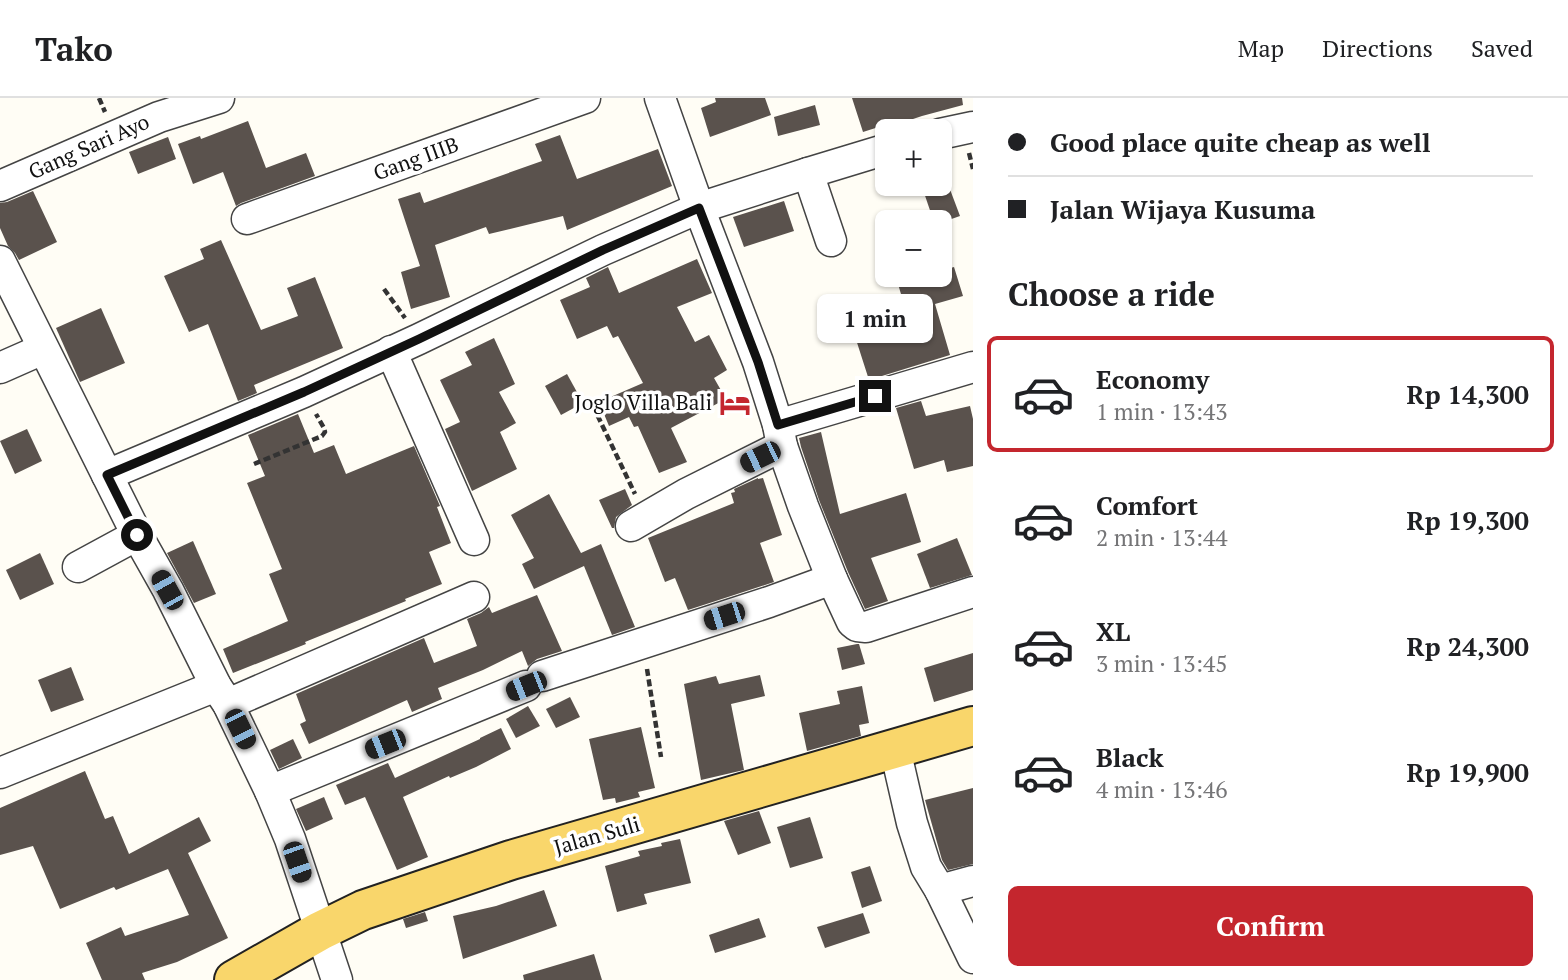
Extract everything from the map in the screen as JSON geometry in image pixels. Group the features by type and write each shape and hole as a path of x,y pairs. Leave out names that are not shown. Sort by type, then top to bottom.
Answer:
{"main road":[{"name":"Jalan Suli","path":"234,980 363,910 511,860 973,726"}],"street":[{"name":"Gang Sari Ayo","path":"0,186 159,117 219,98"},
{"name":"Gang IIIB","path":"247,219 585,98"},
{"path":"660,98 758,362 803,506 852,622 866,627 973,592"},
{"path":"952,131 973,127"},
{"path":"107,475 304,392 603,250 699,208 875,153"},
{"path":"808,173 831,241"},
{"path":"0,261 137,535 270,790 337,980"},
{"path":"0,368 43,349"},
{"path":"391,351 474,540"},
{"path":"638,521 780,435 973,367"},
{"path":"78,567 137,535"},
{"path":"270,790 534,681 832,579"},
{"path":"0,773 222,695 474,597"},
{"path":"895,750 926,867 973,958"},
{"path":"940,890 973,881"}],"path":[{"path":"254,464 322,436 325,432 304,392"},
{"path":"593,406 638,521"},
{"path":"643,644 661,757"}],"building":[{"path":"715,98 765,98 771,115 710,137 701,108 716,102"},
{"path":"852,98 962,98 963,105 913,119 875,119 875,128 863,132"},
{"path":"815,105 820,125 778,136 774,117"},
{"path":"248,121 266,168 306,153 315,176 236,206 223,172 193,184 178,144 200,136 201,139"},
{"path":"560,135 577,179 658,149 672,186 567,230 563,216 489,234 486,227 435,245 450,297 411,309 401,272 420,266 398,199 420,192 424,203 542,161 535,144"},
{"path":"168,137 176,159 138,174 129,152"},
{"path":"33,191 57,242 19,260 8,246 0,228 0,203"},
{"path":"952,195 960,216 952,219 952,210 930,210 925,196"},
{"path":"784,201 794,231 744,247 733,217"},
{"path":"221,240 261,330 298,316 287,288 315,277 343,348 254,385 257,393 238,401 208,324 189,332 164,276 204,259 200,249"},
{"path":"697,259 712,293 677,307 695,342 709,335 727,370 714,378 726,399 671,428 687,462 659,473 638,426 634,427 629,417 609,426 599,402 643,383 618,336 613,338 607,326 577,339 560,300 590,287 586,278 608,267 619,293"},
{"path":"952,268 963,296 935,304 950,355 869,380 852,327 906,311 899,287 952,287"},
{"path":"101,308 125,363 80,382 56,328"},
{"path":"494,338 515,384 499,392 516,423 500,432 517,469 472,491 445,429 460,422 440,380 472,365 465,352"},
{"path":"567,374 583,403 561,415 545,386"},
{"path":"921,401 926,416 970,406 973,419 973,466 947,472 944,460 914,469 896,408"},
{"path":"298,414 314,453 334,445 346,474 414,446 440,506 437,507 451,543 429,552 442,584 233,673 223,649 288,621 269,574 282,569 247,483 265,476 248,435"},
{"path":"27,429 42,461 15,474 0,441"},
{"path":"821,432 840,514 906,493 921,542 871,558 888,601 865,609 819,500 801,447 799,438"},
{"path":"763,478 782,535 760,543 774,582 688,610 675,578 665,582 648,538 734,503 731,493 735,492 734,489"},
{"path":"625,489 632,505 616,517 612,528 599,500"},
{"path":"549,494 581,553 601,544 635,627 612,635 584,566 534,589 522,564 534,558 511,515"},
{"path":"957,538 972,575 930,588 917,554"},
{"path":"193,541 216,594 194,603 167,553"},
{"path":"40,553 54,584 20,600 6,570"},
{"path":"537,595 562,651 537,659 528,666 522,651 438,688 442,699 412,712 407,700 309,744 300,724 306,721 296,694 424,638 434,663 477,646 467,619 489,607 492,613"},
{"path":"859,644 865,664 842,670 837,648"},
{"path":"973,653 973,690 934,702 924,668"},
{"path":"71,667 84,700 51,712 38,680"},
{"path":"760,675 765,696 731,704 744,770 701,780 684,684 716,676 719,684"},
{"path":"862,686 869,723 859,725 861,736 807,751 799,713 840,704 837,691"},
{"path":"570,697 580,717 556,728 546,709"},
{"path":"528,706 540,726 516,738 506,719"},
{"path":"641,727 655,788 638,792 640,797 616,803 615,798 603,800 589,739"},
{"path":"501,728 511,749 476,767 403,797 428,857 397,870 365,797 345,805 336,785 388,763 395,778"},
{"path":"293,739 302,758 279,769 270,750"},
{"path":"85,771 105,819 113,816 129,854 199,817 211,841 188,853 228,938 177,962 142,973 145,980 102,980 86,943 121,927 125,936 189,915 168,869 60,909 33,846 0,855 0,808"},
{"path":"973,788 973,864 948,870 942,860 925,800"},
{"path":"324,797 333,819 306,831 296,809"},
{"path":"759,811 771,843 738,855 724,821"},
{"path":"810,817 823,858 790,868 777,827"},
{"path":"680,839 691,883 644,894 647,904 617,912 605,866 640,856 638,851"},
{"path":"870,866 882,901 862,908 851,872"},
{"path":"544,890 557,926 463,959 453,916 496,906"},
{"path":"425,912 428,921 406,928 403,919"},
{"path":"863,913 870,933 825,948 817,927"},
{"path":"759,918 766,937 715,953 709,935"},
{"path":"594,954 602,980 524,980 523,975"}],"place":[{"name":"Joglo Villa Bali","path":"735,403"}],"route":[{"path":"137,535 107,475 304,392 603,250 699,208 758,362 778,425 875,396"}]}
